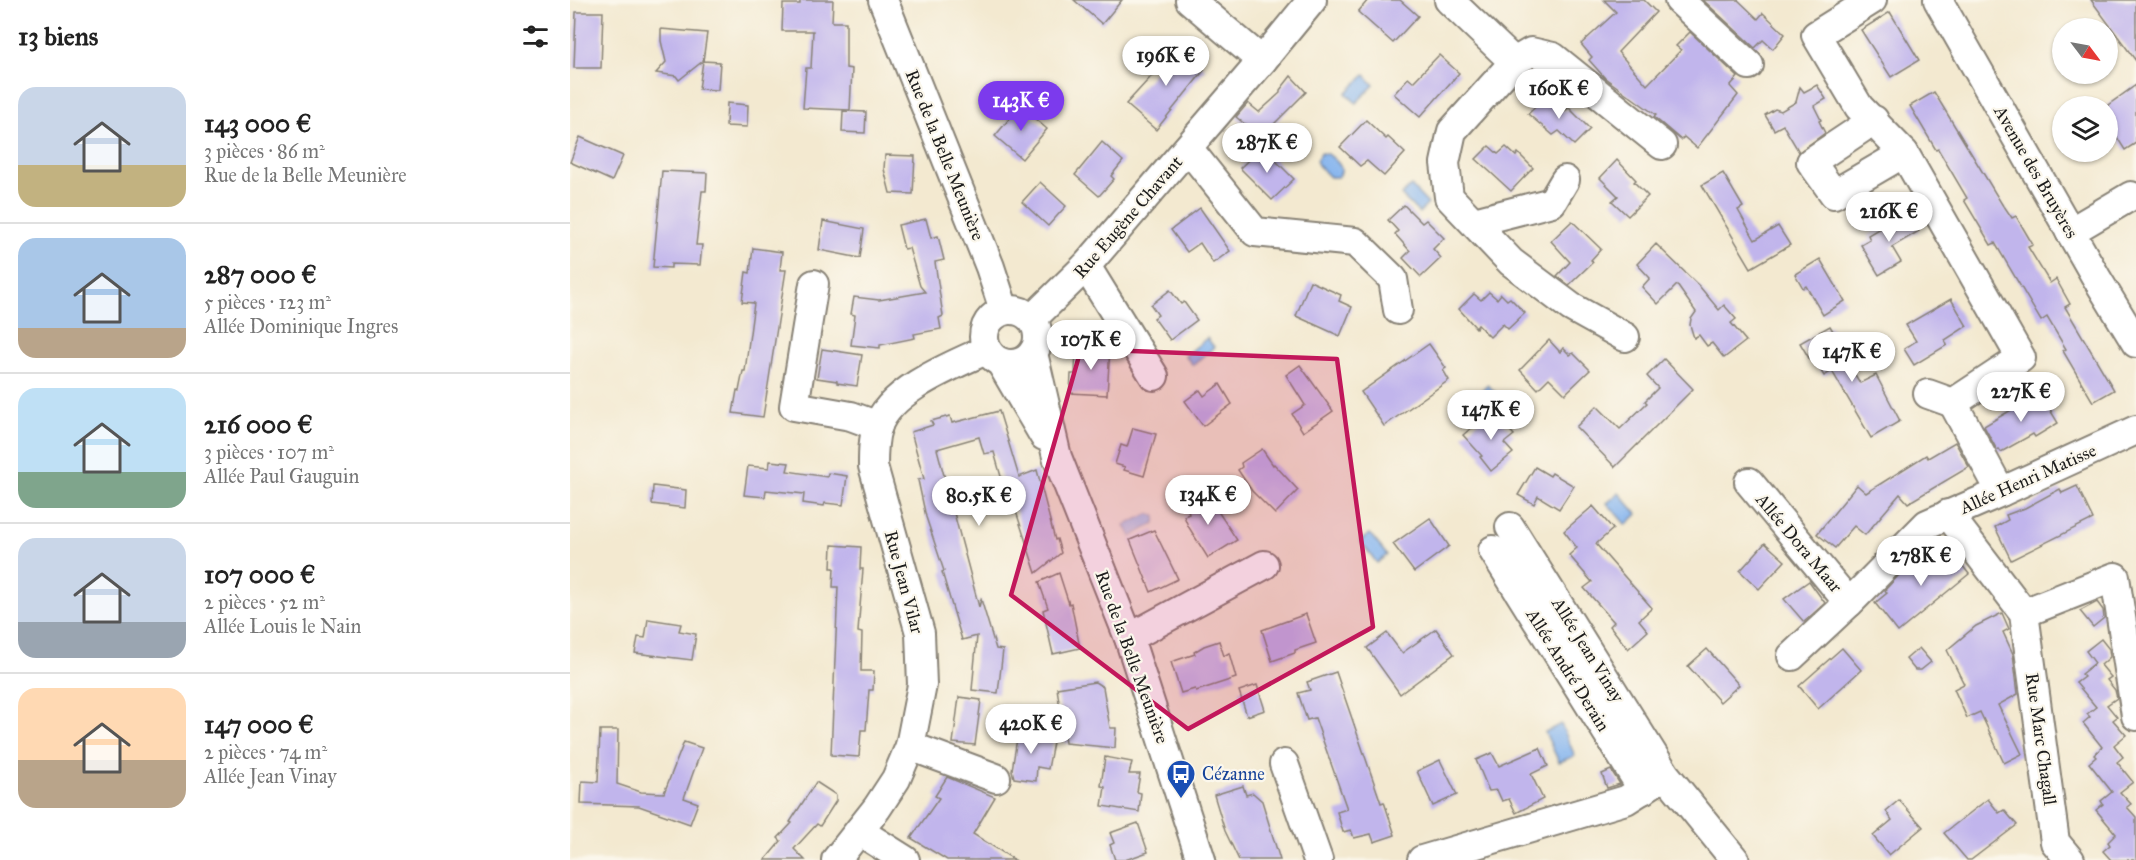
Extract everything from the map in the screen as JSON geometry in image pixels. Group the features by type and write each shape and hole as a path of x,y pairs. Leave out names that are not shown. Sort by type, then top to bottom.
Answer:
{"street":[{"name":"Rue de la Belle Meunière","path":"882,0 990,267 1004,310"},
{"path":"1190,0 1262,61"},
{"name":"Rue Eugène Chavant","path":"1032,319 1086,266 1312,0"},
{"path":"1449,0 1515,62"},
{"path":"1678,0 1749,65"},
{"path":"1872,0 1816,35 1859,107 1904,153 2021,358 1941,398 2001,492"},
{"name":"Avenue des Bruyères","path":"1938,0 2136,343"},
{"path":"1624,336 1571,307 1511,262 1449,197 1445,163 1452,131 1515,62 1532,52 1552,57 1662,145"},
{"path":"1874,120 1811,162 1834,194 1904,153"},
{"path":"1188,148 1255,232 1355,242 1393,279 1398,310"},
{"path":"1474,222 1552,202 1565,180"},
{"path":"2070,232 2131,196"},
{"path":"1086,266 1154,376"},
{"path":"814,284 794,406 850,416 878,426"},
{"path":"1014,309 1032,319 1038,330 1038,342 1033,353 1024,361 1013,365 994,356 983,338 986,326 993,316 1004,310 1014,309"},
{"name":"Rue de la Belle Meunière","path":"1033,353 1057,457 1129,638 1201,860"},
{"name":"Rue de la Belle Meunière","path":"994,356 1057,457"},
{"name":"Rue Jean Vilar","path":"836,860 896,778 910,746 922,685 920,633 873,466 873,448 878,426 889,408 902,395 944,370 994,356"},
{"name":"Allée Henri Matisse","path":"1792,656 1937,519 2136,430"},
{"name":"Allée Dora Maar","path":"1749,482 1849,603"},
{"name":"Rue Marc Chagall","path":"1937,519 2024,613 2055,842 2070,860"},
{"name":"Allée Jean Vinay","path":"1510,527 1654,782"},
{"name":"Allée André Derain","path":"1493,550 1654,782"},
{"path":"1129,638 1264,565"},
{"path":"2024,613 2115,577 2136,716"},
{"path":"910,746 996,778"},
{"path":"1284,764 1318,860"},
{"path":"1422,860 1461,855 1626,800 1654,782 1736,860"},
{"path":"859,831 905,860"}],"highlighted area":[{"path":"1081,349 1337,359 1373,627 1188,729 1011,595"}],"water":[{"path":"1365,75 1374,85 1356,103 1346,93"},
{"path":"1321,153 1328,154 1339,164 1341,170 1338,177 1330,177 1318,165 1316,160"},
{"path":"1411,186 1428,204 1419,213 1401,195"},
{"path":"1207,338 1214,347 1193,365 1185,356"},
{"path":"1488,385 1499,397 1472,419 1462,407"},
{"path":"1619,493 1637,514 1626,525 1607,503"},
{"path":"1148,514 1156,516 1155,523 1131,537 1125,525"},
{"path":"1370,534 1387,555 1377,563 1360,541"},
{"path":"1561,724 1575,756 1559,762 1545,732"}],"building":[{"path":"800,0 833,0 832,22 846,22 846,68 852,69 850,110 803,108 806,68 811,68 813,31 782,31 783,4 800,4"},
{"path":"1074,0 1122,0 1102,24"},
{"path":"1368,0 1400,0 1418,16 1393,43 1358,12"},
{"path":"1604,0 1644,0 1656,12 1618,52 1647,85 1681,50 1676,46 1690,32 1738,77 1730,86 1738,95 1697,148 1684,137 1681,140 1654,117 1656,115 1605,78 1589,60 1592,57 1581,44 1616,12"},
{"path":"1703,0 1738,0 1758,19 1763,13 1785,34 1773,49 1763,40 1755,48"},
{"path":"2091,0 2136,0 2136,61 2118,37 2118,18 2104,18"},
{"path":"576,12 603,12 601,68 574,68"},
{"path":"1890,12 1919,60 1891,77 1861,30"},
{"path":"661,29 707,33 703,61 679,80 676,76 656,73 666,62"},
{"path":"1175,44 1205,69 1156,130 1126,104 1160,67 1157,65"},
{"path":"1439,55 1459,73 1420,117 1394,94 1408,78 1413,82"},
{"path":"703,61 720,62 718,90 699,89"},
{"path":"1291,76 1306,92 1261,137 1236,117 1248,103 1259,112 1280,93"},
{"path":"1817,85 1826,99 1814,106 1825,133 1799,152 1783,125 1774,130 1765,115 1775,109 1781,111 1796,102 1800,87 1804,92"},
{"path":"2136,85 2136,143 2125,150 2118,139 2118,98"},
{"path":"1934,92 2003,206 2012,218 2016,216 2033,245 2028,247 2050,283 2056,279 2070,304 2065,307 2114,390 2093,402 2063,351 2066,349 2047,317 2041,321 1995,243 1991,245 1964,200 1967,198 1910,106"},
{"path":"1548,95 1564,111 1569,108 1590,129 1574,145 1559,131 1553,135 1528,114"},
{"path":"727,103 748,105 747,127 726,126"},
{"path":"1020,106 1047,129 1022,159 995,136"},
{"path":"843,111 866,112 865,133 842,132"},
{"path":"1366,120 1405,153 1384,176 1367,161 1360,166 1340,147"},
{"path":"580,137 623,156 612,181 570,162"},
{"path":"1102,142 1123,161 1111,176 1114,179 1099,196 1075,175"},
{"path":"1489,146 1498,154 1506,147 1516,156 1518,153 1533,168 1511,191 1476,159"},
{"path":"1262,147 1294,179 1272,200 1240,168"},
{"path":"885,155 915,156 913,194 890,193 884,169"},
{"path":"1617,160 1648,196 1628,216 1612,201 1618,196 1600,178"},
{"path":"662,171 707,173 706,191 702,191 696,245 702,245 700,265 671,264 671,268 653,267"},
{"path":"1723,173 1743,207 1738,210 1755,240 1778,226 1790,245 1751,268 1702,185"},
{"path":"1040,182 1066,206 1048,226 1022,202"},
{"path":"1404,205 1422,223 1426,220 1444,238 1433,249 1441,258 1421,277 1403,258 1410,251 1395,234 1398,231 1388,220"},
{"path":"1200,208 1230,251 1213,263 1200,243 1187,252 1171,230"},
{"path":"1907,212 1919,231 1892,247 1901,262 1879,275 1861,245 1870,240 1868,235"},
{"path":"926,219 931,238 938,236 944,260 935,262 943,316 939,318 941,329 914,334 915,338 880,345 880,348 851,345 855,315 851,314 854,297 879,300 925,292 920,286 909,248 904,249 898,225"},
{"path":"823,221 864,229 860,258 819,250"},
{"path":"1572,221 1601,249 1591,260 1593,262 1569,285 1557,276 1570,262 1551,241"},
{"path":"1656,244 1700,287 1719,310 1724,305 1736,319 1731,323 1746,341 1724,358 1712,343 1707,346 1699,335 1694,338 1690,325 1696,312 1677,285 1658,304 1642,287 1650,278 1637,264"},
{"path":"753,248 782,252 780,270 786,270 763,417 733,413 737,390 739,391 743,371 745,371 754,303 742,302 746,272 750,273"},
{"path":"1820,259 1845,301 1823,315 1806,286 1803,288 1795,274"},
{"path":"1310,281 1341,295 1339,301 1352,307 1340,336 1296,316"},
{"path":"1170,290 1181,304 1184,302 1197,320 1170,340 1154,318 1158,315 1151,305"},
{"path":"1489,292 1497,299 1501,294 1507,300 1510,298 1525,313 1508,329 1503,324 1490,337 1478,325 1476,328 1459,309 1474,294 1481,300"},
{"path":"1951,299 1967,326 1945,340 1947,345 1914,365 1904,349 1916,341 1906,325"},
{"path":"1830,326 1843,348 1840,350 1860,383 1876,375 1900,421 1871,438 1832,371 1824,376 1813,358 1810,360 1800,343"},
{"path":"1549,340 1560,352 1563,348 1570,355 1573,353 1590,370 1565,394 1549,378 1538,389 1520,370"},
{"path":"1429,344 1446,368 1443,370 1449,380 1384,426 1361,392"},
{"path":"1076,346 1110,348 1107,395 1070,393 1071,374 1075,374"},
{"path":"822,349 862,355 857,386 817,378"},
{"path":"1664,359 1693,389 1615,467 1576,427 1597,406 1620,429 1647,403 1645,401 1658,388 1647,376"},
{"path":"1300,365 1333,411 1303,432 1292,414 1305,405 1286,375"},
{"path":"1220,384 1232,404 1203,426 1185,401 1200,390 1204,396"},
{"path":"2040,393 2058,423 2035,437 2033,434 2001,452 1997,450 1984,426"},
{"path":"999,411 1019,477 1037,470 1055,540 1057,539 1061,553 1036,573 1012,499 1008,501 994,452 984,454 979,437 937,449 979,607 981,599 996,649 1003,650 998,693 972,690 977,636 962,640 942,572 944,571 926,517 918,480 924,479 911,432 933,425 931,421 950,416 952,423"},
{"path":"1496,415 1514,435 1504,443 1513,453 1491,471 1480,457 1482,456 1463,435 1483,418 1487,423"},
{"path":"1133,428 1156,434 1144,476 1124,470 1125,467 1115,464 1121,445 1127,447"},
{"path":"1955,442 1969,467 1908,503 1900,494 1865,535 1854,526 1835,548 1817,534 1857,485 1866,493 1926,455 1928,458"},
{"path":"1262,449 1273,465 1298,490 1275,514 1252,491 1238,470 1242,467 1241,463"},
{"path":"770,461 789,463 787,471 827,477 828,473 847,476 843,505 825,503 824,506 803,503 804,494 766,490 765,497 744,495 748,466 769,468"},
{"path":"1535,467 1550,476 1552,473 1574,486 1559,509 1538,496 1534,504 1518,495"},
{"path":"653,486 686,490 685,508 652,504"},
{"path":"2077,486 2093,519 2011,560 1995,527 2008,520 2006,515 2025,508 2060,489 2062,493"},
{"path":"1210,493 1215,507 1237,540 1208,558 1184,516 1189,514 1186,502"},
{"path":"1593,506 1613,529 1596,544 1652,608 1639,620 1648,631 1628,649 1610,626 1614,622 1584,588 1592,582 1569,555 1577,548 1564,531"},
{"path":"1430,518 1449,546 1414,572 1393,544"},
{"path":"1154,530 1178,579 1151,592 1130,540"},
{"path":"1765,543 1785,561 1759,589 1740,571"},
{"path":"832,545 861,547 860,569 863,569 858,632 862,633 861,671 874,671 873,690 869,690 866,730 861,730 859,757 831,755 838,587 833,587"},
{"path":"1947,546 1969,574 1898,632 1875,603 1887,593 1885,590 1899,575 1931,552 1934,556"},
{"path":"1059,573 1069,604 1071,603 1080,648 1053,654 1043,610 1048,608 1039,582"},
{"path":"1809,581 1825,603 1804,622 1784,599"},
{"path":"2097,602 2103,610 2104,618 2093,627 2080,611"},
{"path":"2002,613 2009,629 2003,632 2013,654 2018,694 1998,705 2022,754 2004,763 1980,712 1967,718 1954,689 1964,684 1947,650 1976,626"},
{"path":"1306,614 1316,643 1272,661 1262,630"},
{"path":"648,619 681,624 679,631 696,634 692,660 635,653 638,637 645,638"},
{"path":"1436,629 1454,654 1400,694 1367,648 1387,633 1402,653"},
{"path":"2101,639 2109,649 2110,657 2101,665 2111,677 2107,680 2115,690 2117,698 2107,705 2117,717 2113,720 2126,735 2114,745 2123,757 2117,762 2133,782 2120,792 2131,804 2127,807 2136,817 2136,860 2111,860 2103,851 2110,845 2108,842 2116,834 2096,810 2103,804 2101,801 2112,792 2089,763 2102,747 2083,723 2090,717 2087,714 2096,707 2076,683 2084,677 2081,674 2095,663 2086,651"},
{"path":"1219,641 1224,656 1229,653 1236,678 1196,691 1195,689 1181,693 1171,662 1195,654 1194,652 1204,646"},
{"path":"1842,648 1861,670 1818,709 1799,686"},
{"path":"1919,648 1931,662 1921,670 1915,670 1906,659"},
{"path":"1707,649 1739,685 1720,702 1688,666"},
{"path":"1336,672 1381,803 1384,802 1395,835 1374,842 1371,834 1354,838 1351,830 1343,832 1337,812 1347,809 1315,718 1307,720 1298,693 1310,690 1307,682"},
{"path":"1095,682 1103,687 1110,728 1116,728 1115,748 1065,743 1057,688"},
{"path":"1257,685 1265,710 1247,716 1239,691"},
{"path":"959,697 981,700 975,745 953,743"},
{"path":"600,730 618,730 617,784 641,792 664,793 684,742 702,748 684,798 698,803 690,824 639,806 581,804 582,781 598,782"},
{"path":"1018,732 1054,737 1048,769 1037,767 1036,781 1014,778 1012,770"},
{"path":"1540,748 1548,766 1531,774 1543,799 1516,813 1509,799 1502,801 1497,790 1489,791 1476,760 1492,753 1499,766"},
{"path":"1105,757 1132,762 1129,774 1140,774 1137,792 1141,793 1139,812 1102,806 1105,787 1101,786"},
{"path":"1440,760 1457,795 1433,806 1417,771"},
{"path":"1611,770 1620,784 1607,788 1602,774"},
{"path":"947,777 995,797 973,834 1015,860 947,860 911,838 939,798 935,796"},
{"path":"816,782 836,795 836,801 820,826 817,824 794,849 805,860 765,860 781,841 778,838 792,823 790,822"},
{"path":"1243,786 1246,795 1253,793 1262,801 1280,860 1239,860 1225,831 1214,795"},
{"path":"1988,799 1999,813 2004,810 2017,825 1971,860 1967,860 1944,833"},
{"path":"1899,800 1923,827 1889,855 1873,836 1892,820 1886,811"},
{"path":"1138,823 1148,852 1125,860 1115,860 1110,845 1114,843 1110,833"}],"place":[{"name":"Cézanne","path":"1181,800"}]}
